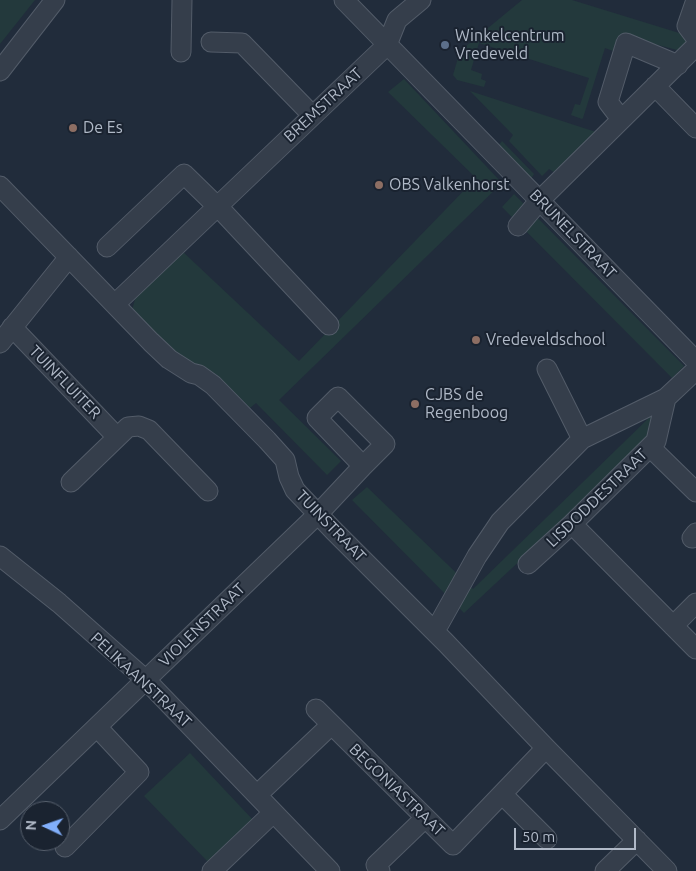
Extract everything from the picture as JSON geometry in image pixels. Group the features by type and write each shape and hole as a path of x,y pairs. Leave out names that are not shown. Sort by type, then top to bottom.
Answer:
{"street":[{"path":"0,71 55,0"},
{"path":"181,52 182,0"},
{"name":"BRUNELSTRAAT","path":"344,0 696,361"},
{"name":"BREMSTRAAT","path":"115,304 387,45 397,20 421,0"},
{"path":"696,0 687,26 696,38"},
{"path":"211,42 242,43 312,115"},
{"path":"621,119 608,102 626,43 678,65"},
{"path":"518,226 540,200 696,46"},
{"path":"655,86 696,128"},
{"path":"107,247 184,174 218,206 329,325"},
{"name":"TUINSTRAAT","path":"0,186 151,342 169,359 213,385 274,446 285,460 289,477 296,490 318,514 667,871"},
{"path":"0,343 69,257"},
{"name":"TUINFLUITER","path":"12,327 117,436"},
{"path":"547,369 582,440"},
{"path":"433,630 439,624 477,556 500,522 582,440 666,398 696,370"},
{"name":"VIOLENSTRAAT","path":"0,820 318,514 385,444 338,397 317,418 363,466"},
{"name":"LISDODDESTRAAT","path":"528,564 572,524 656,441 666,398"},
{"path":"71,482 117,436 128,427 139,426 149,430 208,491"},
{"path":"650,447 696,492"},
{"path":"572,524 696,649"},
{"name":"PELIKAANSTRAAT","path":"0,556 59,603 146,680 329,870"},
{"path":"674,626 696,603"},
{"name":"BEGONIASTRAAT","path":"316,709 453,845 546,748"},
{"path":"257,795 330,724"},
{"path":"70,842 139,772 97,727"},
{"path":"502,794 547,839"},
{"path":"212,871 273,813"},
{"path":"380,871 376,865 425,818"},
{"path":"605,871 637,840"}],"green space":[{"path":"0,0 35,0 0,44"},
{"path":"522,0 572,0 689,36 690,41 681,50 677,50 621,35 616,52 605,48 582,119 571,115 575,104 580,105 589,78 479,43 471,70 482,74 481,79 486,81 484,87 457,80 453,75 460,51"},
{"path":"404,79 502,183 279,400 341,461 327,475 256,403 250,408 217,375 176,353 132,310 136,296 182,251 299,361 476,178 388,92"},
{"path":"470,91 596,132 555,173 549,169 542,176 509,141 513,135"},
{"path":"502,141 534,174 531,179 498,146"},
{"path":"514,194 684,366 672,378 502,207"},
{"path":"656,411 653,436 464,613 352,500 367,487 473,589"},
{"path":"190,753 254,821 209,863 144,796"}],"place":[{"name":"Winkelcentrum Vredeveld","path":"445,45"},
{"name":"De Es","path":"73,128"},
{"name":"OBS Valkenhorst","path":"379,185"},
{"name":"Vredeveldschool","path":"476,340"},
{"name":"CJBS de Regenboog","path":"415,404"}]}
